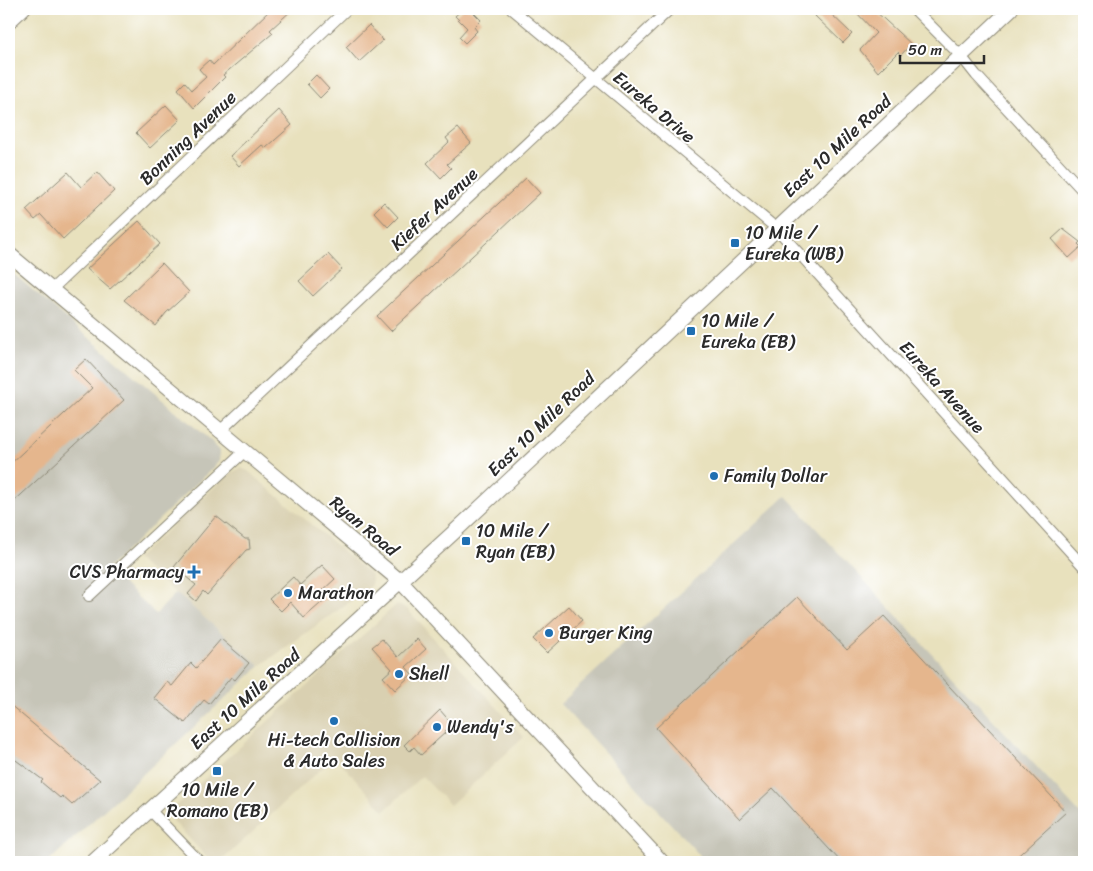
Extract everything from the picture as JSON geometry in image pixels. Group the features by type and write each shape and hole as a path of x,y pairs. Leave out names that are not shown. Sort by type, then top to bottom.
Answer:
{"main road":[{"name":"East 10 Mile Road","path":"93,862 400,580 1012,9"},
{"name":"Ryan Road","path":"9,254 219,432 245,451 400,580 662,862"}],"street":[{"path":"9,24 25,9"},
{"name":"Bonning Avenue","path":"52,290 347,9"},
{"name":"Eureka Drive","path":"512,9 776,228"},
{"name":"Kiefer Avenue","path":"219,432 670,9"},
{"path":"914,9 961,56 976,75 1084,192"},
{"name":"Eureka Avenue","path":"776,228 1084,567"},
{"path":"89,596 245,451"},
{"path":"150,810 200,862"}],"shaded area":[{"path":"9,270 211,441 220,451 219,461 214,467 107,569 156,614 176,593 260,666 48,862 9,862"},
{"path":"241,468 248,471 371,575 372,580 370,587 260,666 136,559 230,473"},
{"path":"786,496 1084,818 1084,856 1078,862 706,862 560,704"},
{"path":"396,605 406,608 524,737 450,805 422,776 384,811 335,756 220,862 211,862 174,822 172,813 174,807"}],"building":[{"path":"271,9 293,9 270,30 273,33 223,75 225,77 194,108 178,89 185,82 192,90 206,77 199,69 209,60 213,65"},
{"path":"463,9 470,9 481,20 474,27 477,31 465,43 459,37 467,28 455,16"},
{"path":"821,9 826,9 852,34 843,43 815,16"},
{"path":"853,9 873,9 911,44 901,55 898,52 878,72 860,50 876,33"},
{"path":"369,25 383,40 359,62 346,47"},
{"path":"316,75 329,89 320,98 307,84"},
{"path":"166,105 180,120 150,148 136,133"},
{"path":"279,110 292,125 266,148 262,145 239,166 230,156"},
{"path":"458,128 471,143 447,164 451,168 441,178 427,163 449,142 446,138"},
{"path":"68,172 81,187 97,172 114,191 63,239 41,215 35,220 26,210"},
{"path":"526,178 540,193 391,331 377,316"},
{"path":"384,202 398,217 388,227 374,212"},
{"path":"139,221 160,244 110,289 87,269"},
{"path":"1063,229 1080,242 1078,244 1081,247 1069,258 1052,239"},
{"path":"328,254 342,269 313,296 299,281"},
{"path":"162,263 189,292 166,313 156,326 124,300"},
{"path":"86,359 124,400 9,506 9,465 92,388 74,370"},
{"name":"CVS Pharmacy","path":"216,516 245,539 249,539 250,549 246,550 207,595 203,591 196,601 188,594 196,585 174,567"},
{"path":"322,565 335,579 322,591 328,597 304,618 290,602 281,611 269,599 293,577 300,585"},
{"path":"797,597 847,650 884,616 1066,812 1011,862 841,862 773,788 740,819 656,728"},
{"path":"569,606 582,621 547,653 533,639"},
{"path":"221,639 249,663 235,680 231,677 209,704 204,700 185,723 154,698 167,682 172,686 191,663 196,668"},
{"path":"382,639 398,657 417,639 426,649 406,667 412,674 395,690 383,677 392,669 372,647"},
{"path":"9,704 100,780 72,805 62,796 60,798 41,782 43,780 9,755"},
{"path":"440,710 452,724 421,755 414,747 410,751 404,745"}],"place":[{"name":"10 Mile / Eureka (WB)","path":"735,243"},
{"name":"10 Mile / Eureka (EB)","path":"691,331"},
{"name":"Family Dollar","path":"714,476"},
{"name":"10 Mile / Ryan (EB)","path":"466,541"},
{"name":"CVS Pharmacy","path":"194,572"},
{"name":"Marathon","path":"288,593"},
{"name":"Burger King","path":"549,633"},
{"name":"Shell","path":"399,674"},
{"name":"Hi-tech Collision & Auto Sales","path":"334,721"},
{"name":"Wendy's","path":"437,727"},
{"name":"10 Mile / Romano (EB)","path":"217,771"}]}
